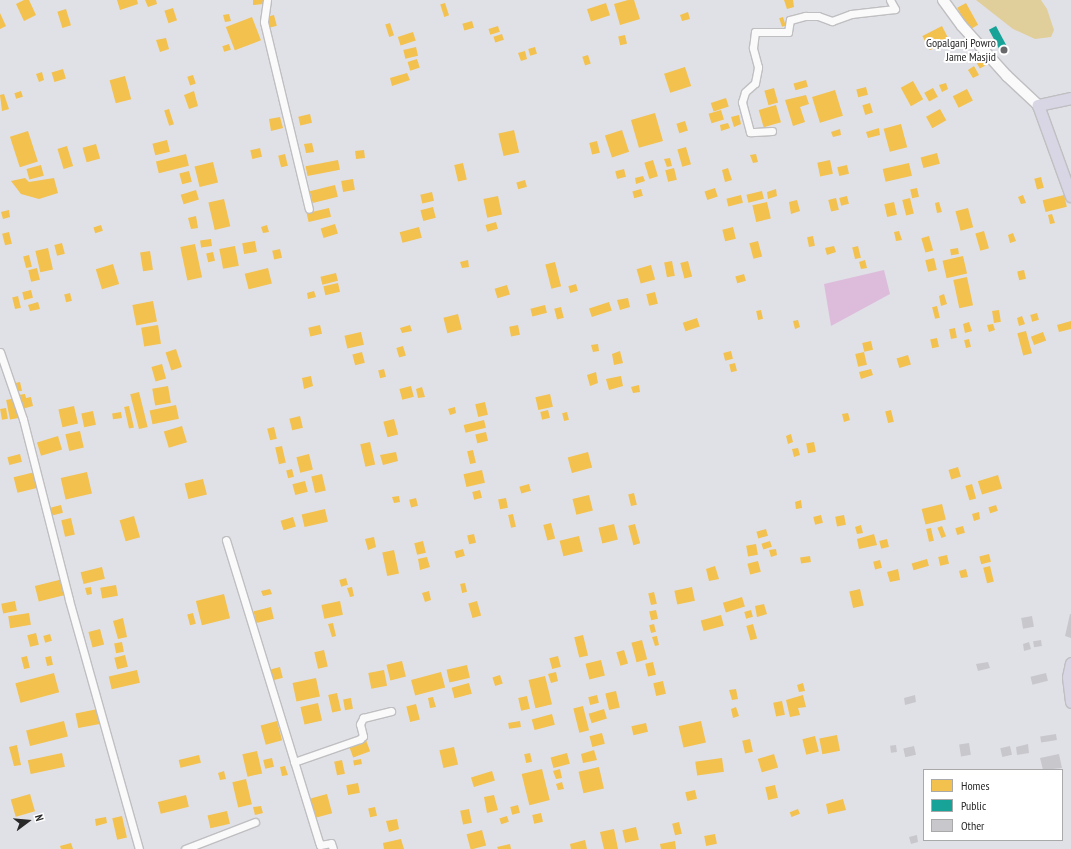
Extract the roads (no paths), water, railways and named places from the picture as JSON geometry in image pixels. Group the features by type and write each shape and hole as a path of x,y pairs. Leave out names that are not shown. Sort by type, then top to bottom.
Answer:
{"main road":[{"path":"1071,98 1038,105 1071,196"},
{"path":"1071,663 1068,677 1071,702"}],"street":[{"path":"267,0 264,22 309,209"},
{"path":"772,131 750,132 742,102 745,92 755,83 758,67 752,48 755,32 788,32 790,20 805,16 818,16 832,21 851,14 895,9 890,0"},
{"path":"943,0 962,26 1007,76 1038,105"},
{"path":"0,352 23,419 69,600 139,849"},
{"path":"226,540 320,845 331,842 333,849"},
{"path":"294,762 360,739 363,736 360,724 363,718 391,711"},
{"path":"185,849 255,822"}],"place":[{"name":"Gopalganj Powro Jame Masjid","path":"1004,50"}]}
